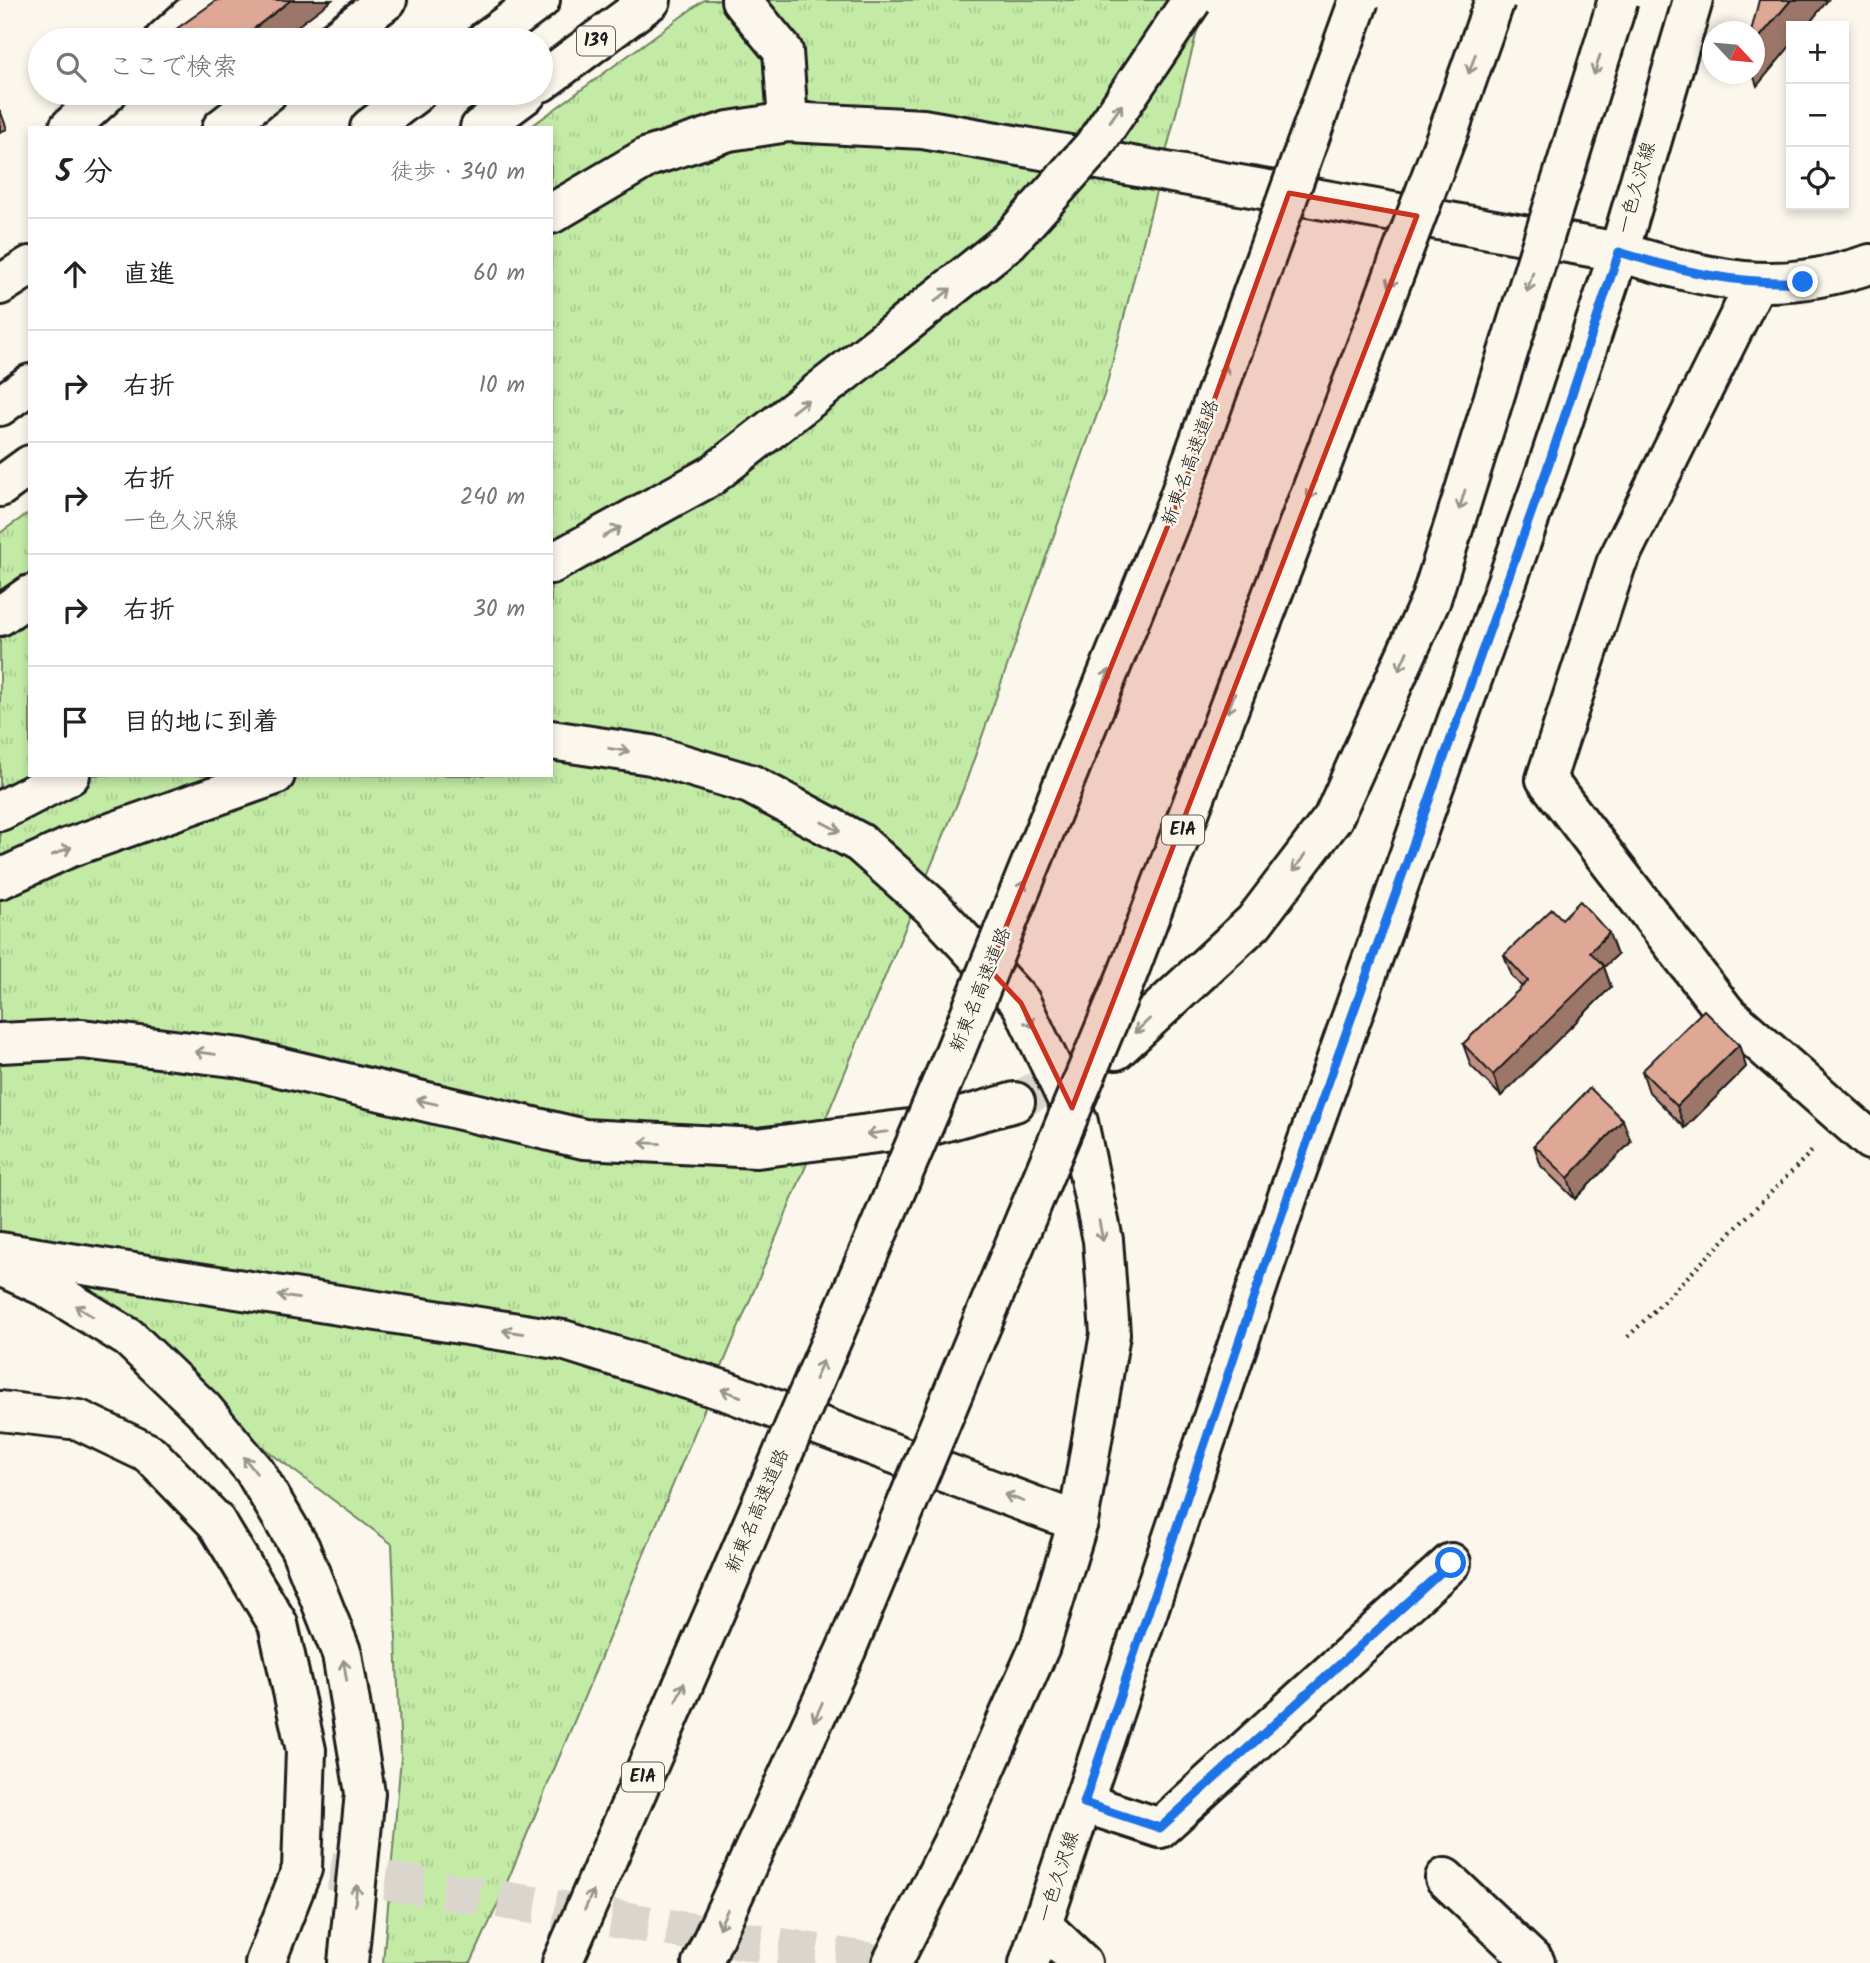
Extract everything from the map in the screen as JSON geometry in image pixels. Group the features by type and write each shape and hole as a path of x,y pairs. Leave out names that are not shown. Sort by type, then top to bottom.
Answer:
{"main road":[{"path":"177,28 208,0"},
{"path":"351,28 387,0"},
{"path":"502,28 540,0"},
{"name":"139","path":"553,73 651,0"},
{"path":"741,0 783,51 788,122"},
{"path":"553,563 711,476 1009,241 1093,147 1192,0"},
{"name":"新東名高速道路","path":"562,1963 953,1059 1177,503 1359,0"},
{"name":"E1A","path":"702,1963 846,1650 1128,973 1435,168 1495,0"},
{"path":"1116,1050 1254,922 1333,818 1431,599 1618,0"},
{"name":"一色久沢線","path":"1029,1963 1289,1193 1548,466 1619,252 1693,0"},
{"path":"71,126 94,105"},
{"path":"225,126 252,105"},
{"path":"373,126 400,105"},
{"path":"483,126 511,105"},
{"path":"553,213 648,157 729,131 788,122 923,129 1619,252 1696,275 1756,283 1803,282 1870,264"},
{"path":"0,285 28,267"},
{"path":"1756,283 1616,564 1546,779 1726,1013 1858,1129"},
{"path":"0,406 28,385"},
{"path":"0,487 28,466"},
{"path":"0,616 28,596"},
{"path":"553,740 651,755 750,784 860,843 932,907 1021,1003 1078,1122 1103,1240 1110,1334 1078,1522 1040,1646 952,1844 892,1963"},
{"path":"0,811 66,777"},
{"path":"0,878 68,848 269,777"},
{"path":"0,1043 82,1039 242,1058 584,1139 757,1149 925,1127 1015,1102"},
{"path":"0,1252 563,1340 726,1391 1078,1522"},
{"path":"0,1266 46,1287 129,1338 203,1409 254,1470 300,1548 342,1654 365,1793 348,1963"},
{"path":"0,1410 79,1420 150,1454 216,1522 278,1624 306,1750 316,1870 265,1963"},
{"path":"1084,1803 1160,1828 1451,1563"},
{"path":"1445,1878 1535,1963"},
{"path":"1043,1926 1082,1963"}],"path":[{"path":"1628,1337 1858,1129"}],"highlighted area":[{"path":"1289,193 1417,216 1309,498 1072,1108 1021,1003 989,969 1177,503"}],"green space":[{"path":"704,0 1205,0 1104,395 964,787 500,1899 471,1963 383,1963 401,1757 392,1544 0,1251 0,533 28,513 28,777 553,777 553,126 532,126"}],"building":[{"path":"217,0 291,0 255,28 178,28"},
{"path":"1759,0 1791,0 1765,31 1765,21 1754,21"},
{"path":"1580,901 1609,933 1590,952 1604,966 1493,1075 1463,1044 1528,981 1504,955 1552,909 1562,919"},
{"path":"1704,1010 1739,1045 1677,1106 1642,1071"},
{"path":"1590,1088 1623,1120 1568,1178 1534,1145"}],"tunnel":[{"path":"1015,1102 1086,1065"},
{"path":"330,1871 878,1963"}],"route":[{"path":"1451,1563 1160,1828 1084,1803 1289,1193 1548,466 1619,252 1696,275 1756,283 1803,282"}]}
